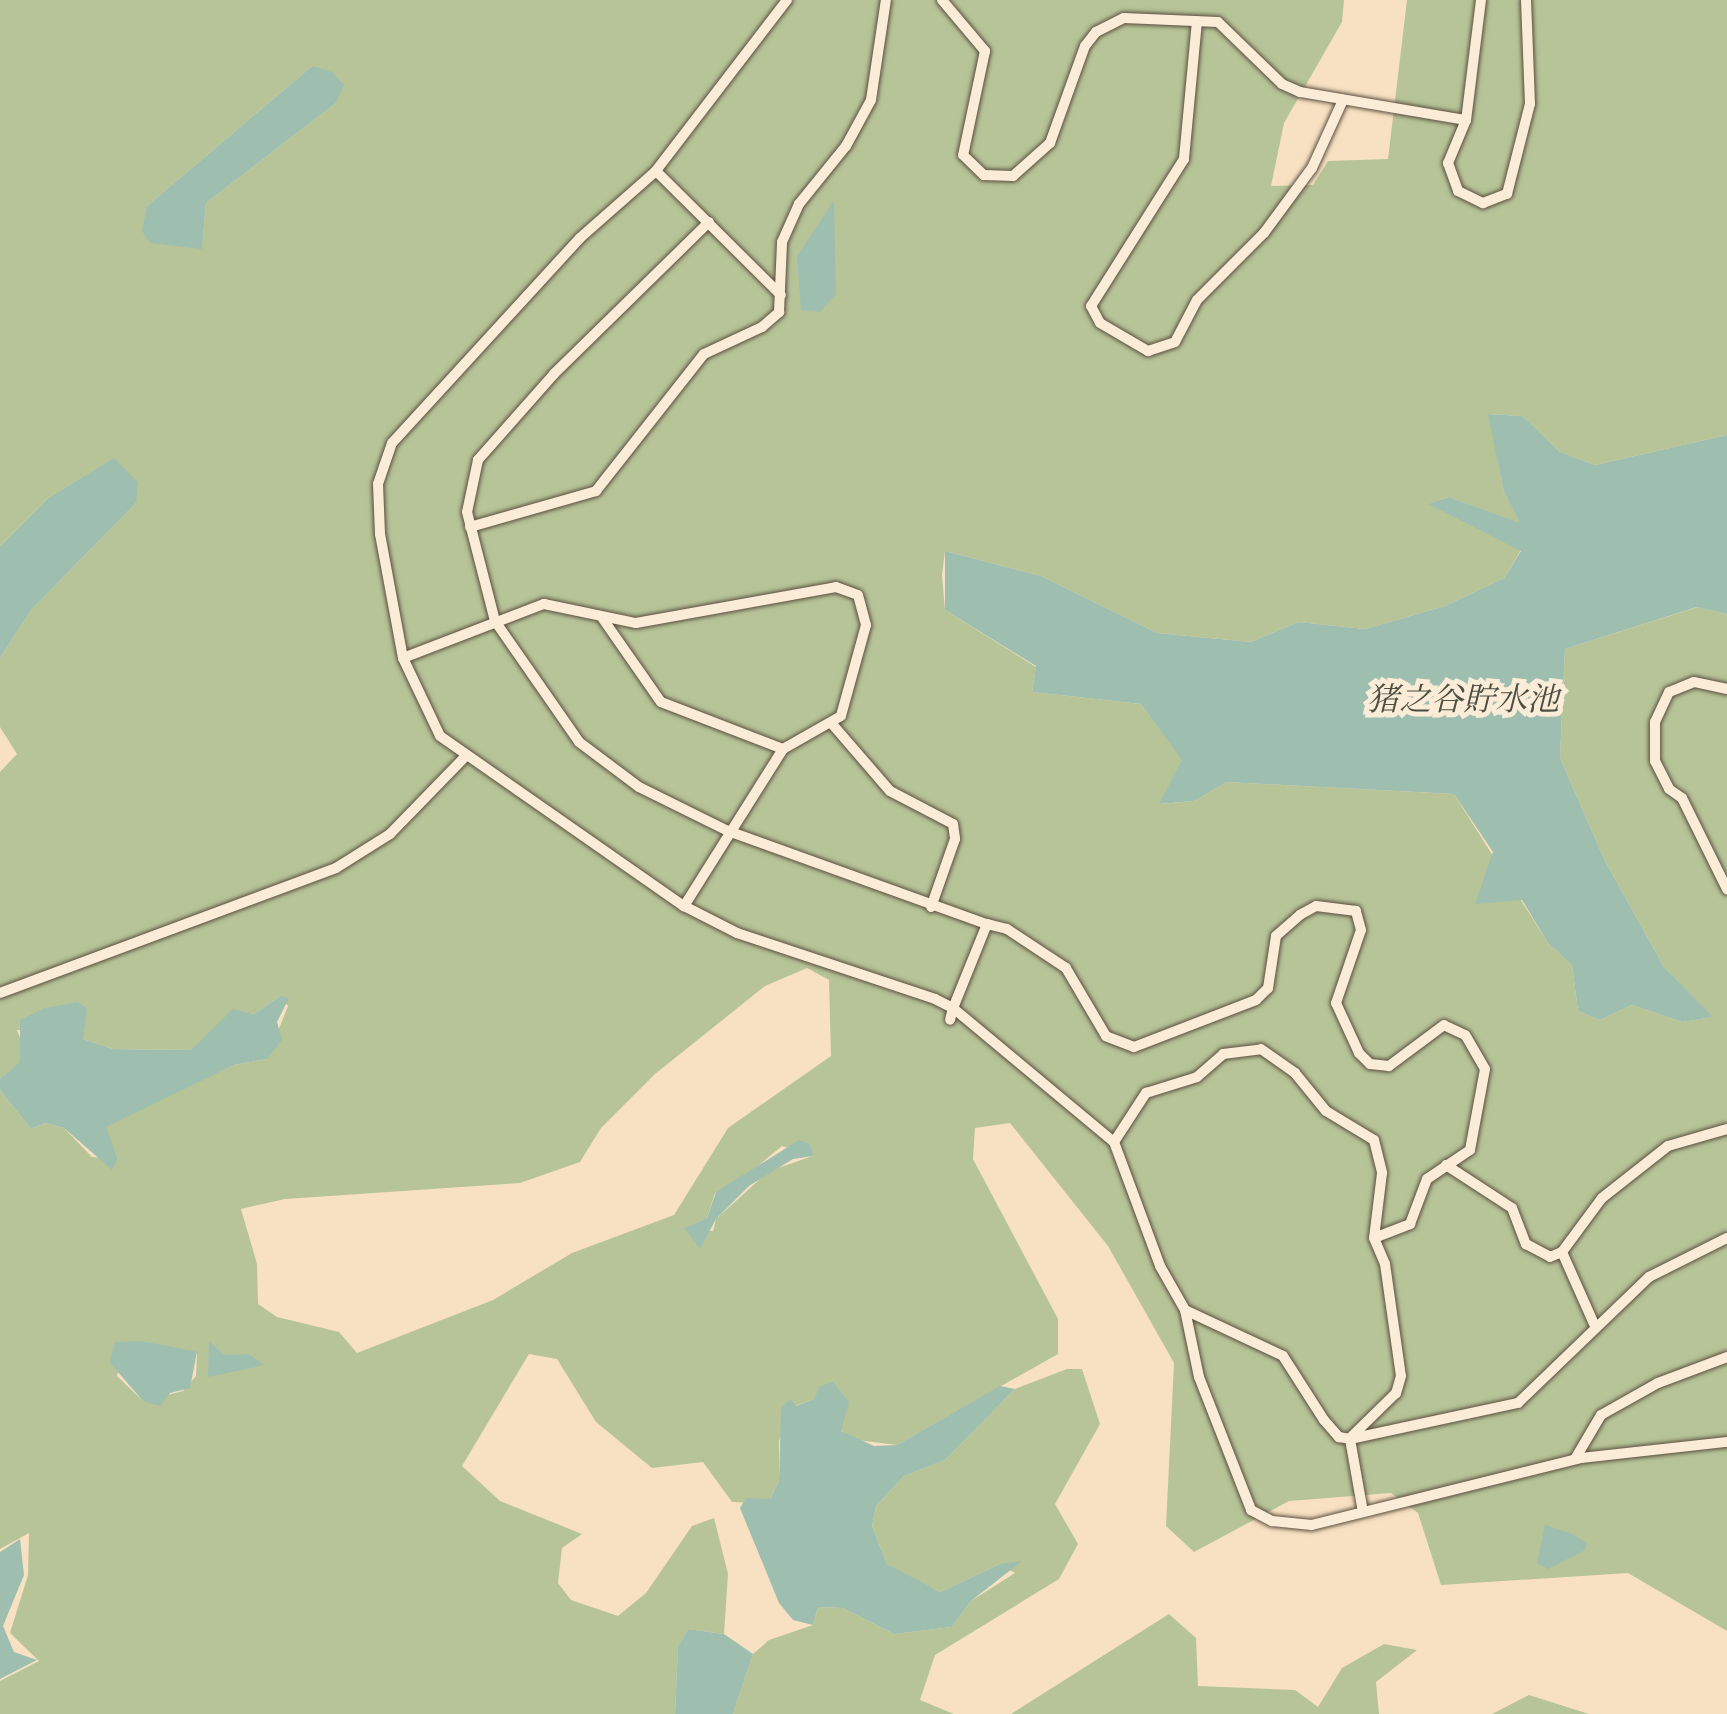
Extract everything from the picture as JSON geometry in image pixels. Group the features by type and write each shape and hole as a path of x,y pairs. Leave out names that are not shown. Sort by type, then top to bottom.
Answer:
{"street":[{"path":"788,0 656,171 580,238 392,443 378,484 380,534 403,658 424,712 464,757 684,906 737,933 951,1014 1114,1142 1160,1266 1184,1310 1199,1376 1252,1510 1289,1525 1363,1512 1574,1460 1727,1442"},
{"path":"470,527 581,497 609,481 704,354 772,321 781,295 788,226 871,100 886,0"},
{"path":"942,0 985,51 963,155 974,170 999,178 1025,170 1050,144 1096,32 1124,18 1196,21 1229,28 1282,84 1343,100 1466,120"},
{"path":"1481,0 1466,120 1449,174 1471,200 1496,202 1507,194 1533,90 1522,20 1526,0"},
{"path":"1196,21 1184,159 1091,306 1100,323 1148,351 1175,342 1196,300 1264,233 1312,168 1343,100"},
{"path":"656,171 781,295"},
{"path":"710,222 554,374 478,460 467,496 470,527 496,621 580,742 604,765 728,831 931,907 1007,929 1066,968 1106,1036 1134,1047 1256,1000 1268,988 1276,936 1300,915 1316,906 1356,911 1361,930 1336,1003 1358,1053 1370,1064 1389,1066 1444,1025 1465,1035 1485,1069 1477,1139 1427,1178 1410,1224 1374,1238"},
{"path":"403,658 544,604 636,623 744,600 848,590 864,604 866,625 846,705 833,725 784,749 728,831 684,906"},
{"path":"603,618 661,702 784,749"},
{"path":"1727,688 1694,682 1669,692 1656,722 1655,760 1669,789 1682,798 1727,889"},
{"path":"833,725 890,791 953,824 956,839 931,907"},
{"path":"0,993 336,868 390,834 464,757"},
{"path":"951,1014 987,924"},
{"path":"1114,1142 1146,1093 1197,1078 1223,1054 1272,1052 1326,1111 1374,1140 1382,1173 1374,1238 1384,1264 1401,1376 1396,1393 1350,1438"},
{"path":"1446,1166 1512,1208 1532,1250 1550,1257 1562,1252 1602,1198 1668,1146 1727,1129"},
{"path":"1184,1310 1283,1356 1324,1420 1339,1438 1350,1438 1518,1404 1539,1390 1594,1324 1648,1276 1727,1238"},
{"path":"1562,1252 1594,1324"},
{"path":"1574,1460 1601,1415 1658,1382 1727,1357"},
{"path":"1350,1438 1363,1512"}],"shaded area":[{"path":"0,0 1344,0 1342,22 1284,123 1271,186 1313,185 1328,161 1388,159 1407,0 1727,0 1727,435 1595,465 1560,452 1523,416 1489,414 1504,492 1521,524 1449,497 1429,504 1521,550 1504,578 1445,606 1365,629 1298,622 1251,642 1157,633 1041,576 945,551 942,575 945,610 1036,667 1032,692 1141,704 1183,760 1160,804 1194,801 1227,782 1454,794 1548,943 1572,965 1578,1011 1600,1020 1632,1005 1682,1022 1712,1017 1664,967 1605,861 1560,758 1565,649 1698,607 1727,614 1727,1631 1628,1573 1441,1585 1418,1513 1391,1493 1289,1501 1194,1552 1166,1526 1174,1363 1108,1246 1010,1123 975,1128 973,1159 1058,1319 1058,1354 897,1445 849,1439 814,1399 795,1406 791,1399 779,1441 779,1481 770,1499 757,1503 732,1502 703,1462 652,1468 596,1422 557,1359 529,1354 462,1466 500,1501 582,1534 562,1548 558,1583 571,1600 618,1616 646,1593 692,1526 714,1518 728,1574 724,1634 688,1629 678,1648 675,1714 0,1714 0,1681 39,1661 10,1633 28,1575 29,1533 0,1549 0,1090 31,1129 45,1123 64,1128 92,1157 118,1159 105,1127 115,1118 234,1065 267,1059 288,1006 280,996 254,1014 233,1010 192,1050 113,1049 83,1039 80,1026 17,1030 24,1048 20,1063 0,1079 0,772 17,754 0,727 0,658 32,609 136,503 113,459 48,498 0,546","holes":["312,66 336,103 206,203 202,248 147,206","807,968 829,980 831,1056 728,1128 674,1215 572,1253 493,1300 357,1353 339,1332 277,1317 258,1304 257,1264 241,1209 285,1199 520,1183 580,1162 601,1128 655,1074 765,986","782,1146 813,1156 769,1171 716,1219 713,1231 685,1228 707,1218 715,1193 729,1190","144,1341 197,1353 196,1376 183,1391 143,1401 117,1376 126,1346"]},
{"path":"1067,1369 1082,1369 1100,1424 1055,1504 1078,1544 1059,1579 935,1655 920,1700 954,1714 733,1714 753,1654 769,1640 813,1625 818,1607 843,1608 894,1634 952,1627 971,1601 1015,1573 1000,1564 940,1592 913,1579 887,1564 872,1526 876,1506 904,1476 945,1460 1015,1389"},
{"path":"1169,1614 1196,1638 1198,1686 1295,1690 1318,1707 1342,1668 1384,1644 1417,1650 1376,1682 1379,1714 1011,1714"},
{"path":"1529,1695 1589,1714 1492,1714"}],"water":[{"path":"312,66 332,72 344,85 336,103 206,203 202,249 150,243 142,231 147,206"},
{"path":"834,200 836,294 820,312 801,310 797,256"},
{"name":"猪之谷貯水池","path":"1488,414 1523,416 1560,452 1595,465 1727,435 1727,614 1697,607 1565,649 1560,758 1605,861 1664,967 1713,1017 1682,1022 1632,1005 1600,1020 1578,1011 1572,965 1548,943 1522,900 1475,904 1493,852 1454,794 1227,782 1194,801 1159,804 1182,760 1141,704 1032,692 1036,666 945,610 945,551 1041,576 1157,633 1251,642 1298,622 1365,629 1445,606 1504,578 1521,551 1428,504 1449,497 1520,523 1504,492"},
{"path":"114,458 138,482 136,503 32,609 0,658 0,546 48,498"},
{"path":"280,996 289,998 277,1022 282,1040 267,1059 234,1065 106,1127 118,1159 112,1170 64,1128 45,1123 31,1129 0,1090 0,1079 20,1062 20,1020 44,1008 78,1002 87,1009 83,1039 113,1049 191,1050 233,1009 254,1014"},
{"path":"799,1140 810,1144 813,1156 793,1159 749,1186 716,1219 700,1249 684,1228 707,1218 716,1192"},
{"path":"144,1341 197,1352 190,1388 170,1393 160,1406 143,1401 110,1363 115,1342"},
{"path":"209,1341 224,1355 248,1354 265,1365 208,1377"},
{"path":"833,1382 849,1402 841,1431 874,1446 897,1445 1000,1386 1015,1389 945,1460 904,1476 876,1506 872,1526 887,1564 940,1592 1000,1564 1022,1561 971,1601 952,1627 894,1634 843,1608 818,1607 813,1625 793,1620 779,1603 740,1508 746,1498 770,1499 779,1481 781,1407 791,1399 796,1406 814,1399 820,1386"},
{"path":"1545,1525 1572,1534 1587,1544 1585,1550 1548,1569 1537,1563"},
{"path":"20,1539 24,1575 3,1626 14,1652 37,1660 0,1679 0,1552"},
{"path":"688,1629 724,1634 753,1654 733,1714 675,1714 678,1647"}]}
